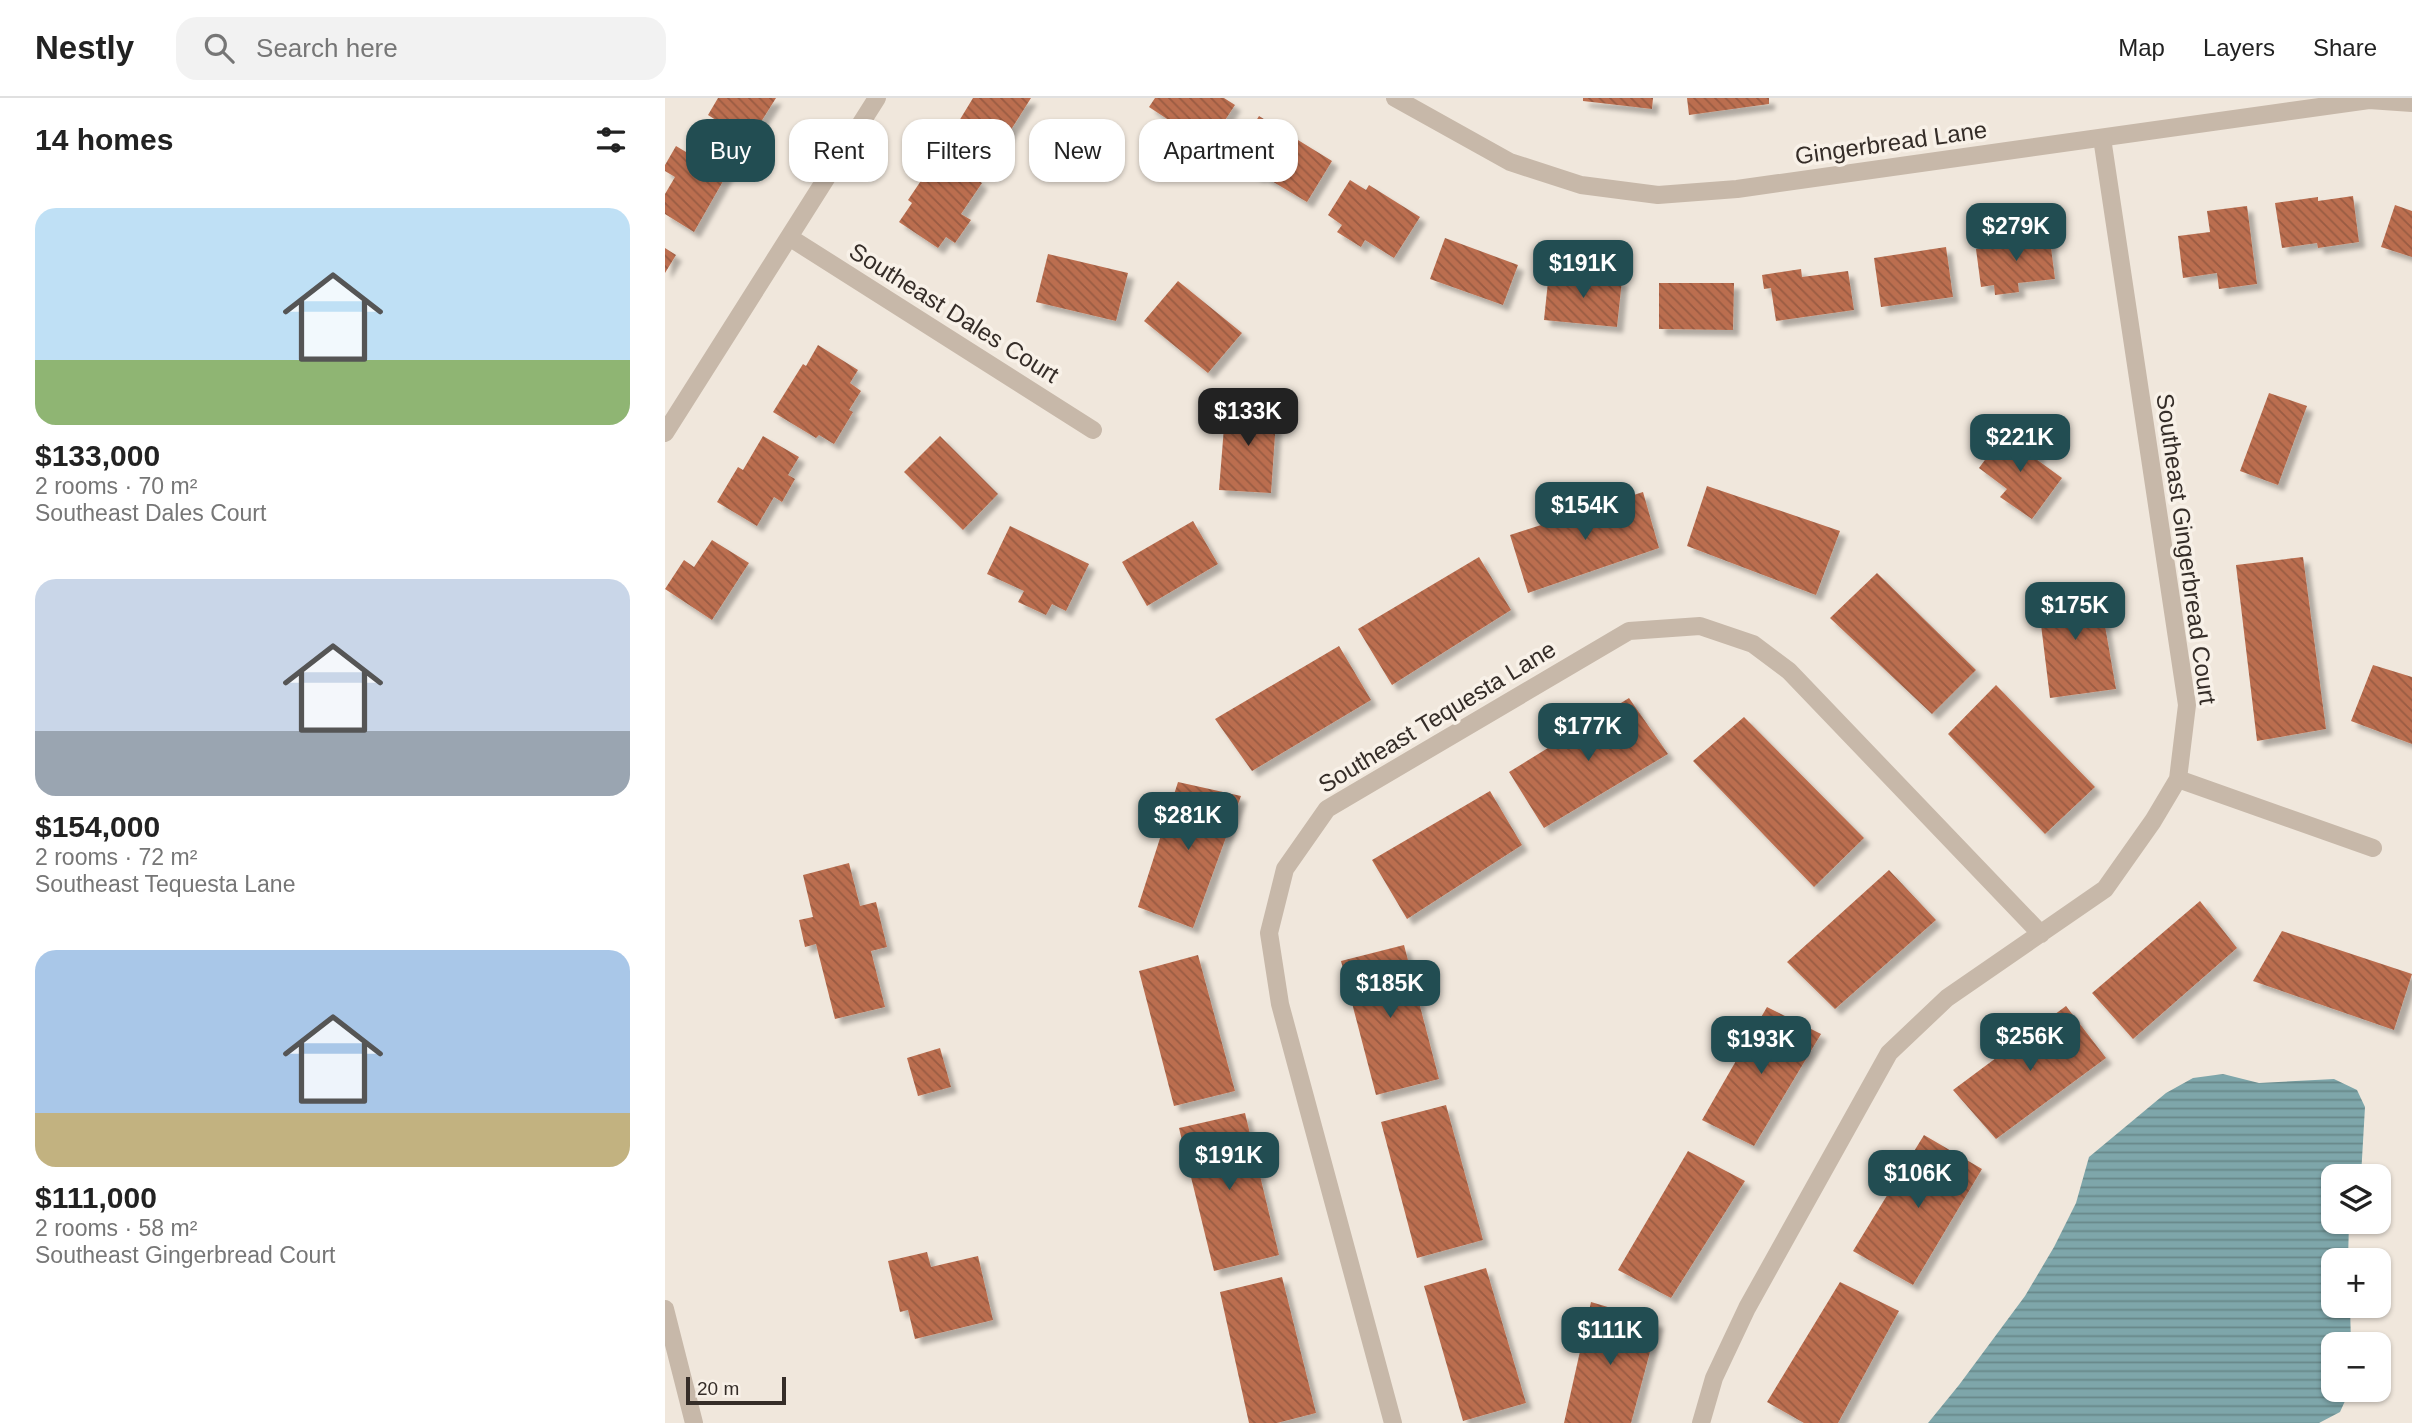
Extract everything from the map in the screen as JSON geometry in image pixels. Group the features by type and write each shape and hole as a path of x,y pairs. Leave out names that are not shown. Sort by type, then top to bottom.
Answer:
{"street":[{"path":"665,433 877,98"},
{"name":"Gingerbread Lane","path":"1395,98 1510,162 1581,185 1658,195 1737,189 2369,100 2412,103"},
{"name":"Southeast Gingerbread Court","path":"1701,1423 1714,1378 1747,1308 1889,1053 1947,998 2105,889 2153,821 2178,779 2187,705 2102,138"},
{"name":"Southeast Dales Court","path":"789,237 1093,430"},
{"name":"Southeast Tequesta Lane","path":"1393,1423 1280,1004 1269,933 1285,869 1327,809 1629,631 1700,626 1753,644 1789,671 2041,934"},
{"path":"2178,779 2373,848"},
{"path":"665,1309 694,1423"}],"water":[{"path":"2223,1074 2259,1083 2334,1079 2357,1090 2365,1107 2362,1164 2321,1164 2321,1234 2349,1234 2348,1248 2321,1248 2321,1318 2350,1318 2351,1332 2321,1332 2321,1402 2345,1402 2340,1412 2319,1423 1928,1423 2025,1296 2076,1203 2089,1157 2166,1093 2193,1078"}],"building":[{"path":"718,98 776,98 763,119 714,119 708,115"},
{"path":"973,98 1031,98 1015,123 1015,119 960,119"},
{"path":"1155,98 1224,98 1235,105 1226,119 1167,119 1149,107"},
{"path":"1583,98 1653,98 1652,109 1583,101"},
{"path":"1687,98 1769,98 1769,104 1689,115"},
{"path":"1298,140 1332,161 1307,202 1273,182 1298,182"},
{"path":"676,146 686,152 686,182 723,182 694,232 665,214 665,194 675,177 665,171 665,165"},
{"path":"1350,180 1366,190 1369,185 1420,217 1394,258 1365,240 1361,247 1337,232 1342,225 1328,215"},
{"path":"920,182 982,183 961,214 971,220 955,243 946,237 938,248 899,222 912,203 908,200"},
{"path":"2353,196 2359,242 2318,248 2317,243 2282,248 2275,203 2318,197 2318,201"},
{"path":"2395,205 2412,211 2412,257 2381,247"},
{"path":"2247,206 2257,284 2219,289 2217,273 2183,278 2178,236 2210,232 2207,211"},
{"path":"2049,232 2055,279 2018,283 2019,292 1995,295 1994,285 1981,287 1976,249 2007,245 2006,238"},
{"path":"1445,238 1518,265 1503,305 1430,279"},
{"path":"1946,247 1953,297 1881,307 1874,258"},
{"path":"665,248 676,255 665,273"},
{"path":"1048,254 1128,273 1116,321 1036,302"},
{"path":"1801,269 1802,277 1848,271 1854,310 1776,321 1771,288 1764,289 1762,275"},
{"path":"1549,272 1622,280 1617,327 1544,320"},
{"path":"1178,281 1242,333 1208,373 1144,321"},
{"path":"1659,283 1734,283 1733,330 1659,329"},
{"path":"818,345 858,370 850,383 861,391 849,410 853,412 834,444 819,435 816,438 773,412"},
{"path":"2269,393 2307,406 2278,485 2240,471"},
{"path":"1226,402 1277,406 1271,493 1219,490"},
{"path":"2007,430 2040,454 2036,459 2062,478 2032,519 2000,497 2007,489 1979,468"},
{"path":"763,436 799,457 788,475 795,479 782,502 774,497 757,526 717,502 738,467 743,470"},
{"path":"940,436 998,494 963,530 904,472"},
{"path":"1707,486 1840,531 1816,595 1687,546"},
{"path":"1643,492 1659,548 1528,593 1510,535"},
{"path":"1193,521 1218,564 1147,606 1122,562"},
{"path":"1010,526 1089,564 1066,611 1052,604 1046,615 1018,602 1024,591 987,574"},
{"path":"712,540 749,563 712,620 665,589 684,560 694,567"},
{"path":"1479,557 1511,610 1392,685 1358,629"},
{"path":"2303,557 2326,729 2257,741 2236,565"},
{"path":"1877,573 1976,670 1932,714 1830,618"},
{"path":"2098,586 2116,689 2050,698 2037,592"},
{"path":"1339,646 1371,700 1252,771 1215,719"},
{"path":"2373,665 2412,677 2412,744 2351,721"},
{"path":"1996,685 2095,787 2045,834 1948,734"},
{"path":"1629,698 1668,754 1544,828 1509,772"},
{"path":"1744,717 1864,838 1814,887 1693,761"},
{"path":"1178,782 1241,796 1193,928 1138,907"},
{"path":"1490,791 1522,845 1407,919 1372,860"},
{"path":"849,863 860,906 876,902 887,947 871,951 885,1007 835,1019 816,944 805,947 799,920 813,917 803,875"},
{"path":"1889,870 1936,920 1835,1009 1787,962"},
{"path":"2200,901 2237,948 2133,1039 2092,993"},
{"path":"2282,931 2412,974 2394,1030 2253,981"},
{"path":"1404,945 1439,1079 1376,1095 1341,961"},
{"path":"1198,955 1235,1091 1174,1106 1139,971"},
{"path":"2066,1006 2106,1058 1996,1139 1953,1090"},
{"path":"1767,1007 1821,1034 1754,1146 1702,1120"},
{"path":"940,1048 951,1087 918,1096 907,1058"},
{"path":"1446,1105 1483,1240 1417,1258 1381,1122"},
{"path":"1245,1113 1279,1255 1214,1271 1179,1128"},
{"path":"1924,1135 1982,1169 1913,1285 1853,1251"},
{"path":"1688,1151 1745,1181 1671,1298 1618,1270"},
{"path":"927,1252 931,1267 978,1256 993,1320 915,1339 908,1310 900,1312 888,1261"},
{"path":"1486,1268 1526,1403 1463,1421 1424,1286"},
{"path":"1282,1277 1316,1413 1277,1423 1249,1423 1220,1292"},
{"path":"1840,1282 1899,1311 1838,1423 1804,1423 1767,1402"},
{"path":"1591,1302 1658,1322 1631,1423 1564,1423"}]}
